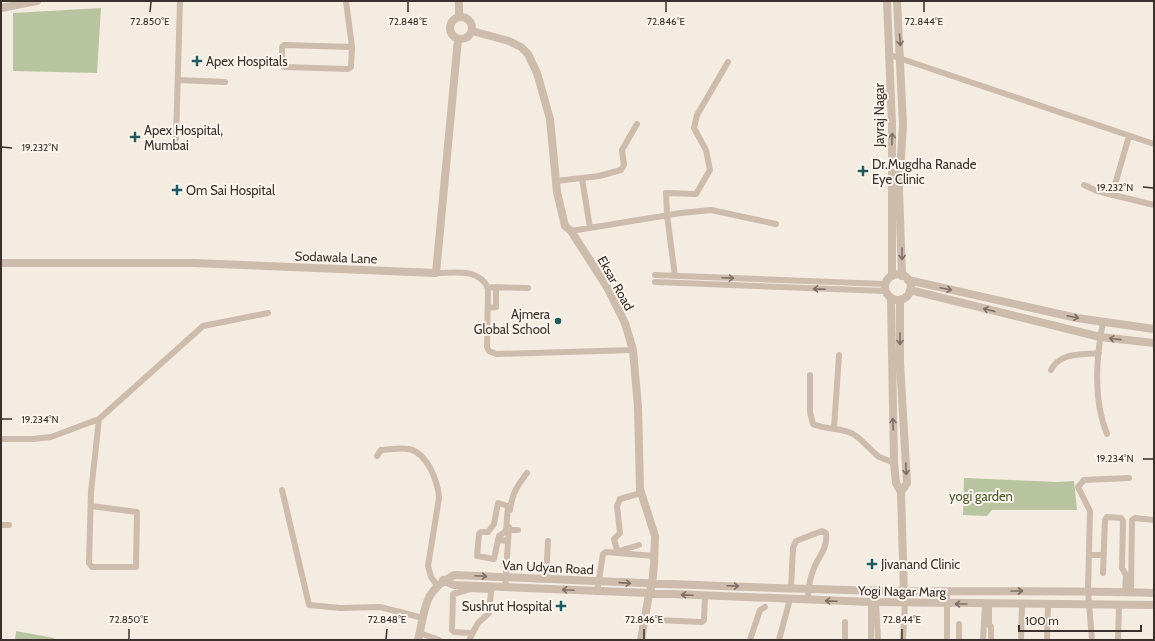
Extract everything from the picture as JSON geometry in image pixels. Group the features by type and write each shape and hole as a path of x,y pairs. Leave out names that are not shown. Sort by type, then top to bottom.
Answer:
{"street":[{"path":"1,8 37,1"},
{"path":"176,139 180,1"},
{"path":"346,1 352,47 353,64 348,70 284,67 282,64 282,47 284,45 352,47"},
{"path":"459,1 459,17"},
{"name":"Jayraj Nagar","path":"887,1 892,125 892,276"},
{"name":"Jayraj Nagar","path":"897,1 901,58 903,125 900,165 900,199 905,278"},
{"path":"459,17 469,21 472,31 465,38 458,39 452,34 450,28 453,21 459,17"},
{"path":"888,25 899,25"},
{"name":"Eksar Road","path":"472,31 510,40 521,47 528,54 537,73 550,119 556,181 565,226 572,231 607,287 625,323 633,350 638,407 641,492 654,536 652,585 641,640"},
{"path":"458,39 436,272 475,274 486,282 488,287 486,347 489,351 496,354 633,350"},
{"path":"890,55 1154,144"},
{"path":"676,276 667,215 666,192 696,194 710,170 706,150 694,128 697,115 728,62"},
{"path":"178,80 225,82"},
{"path":"556,181 599,176 621,170 624,165 622,150 637,124"},
{"path":"892,125 903,125"},
{"path":"1112,195 1129,136"},
{"path":"891,165 900,165"},
{"path":"582,178 590,228"},
{"path":"1084,185 1112,195 1154,206"},
{"path":"891,199 900,199"},
{"path":"572,231 667,215 711,210 776,224"},
{"path":"891,230 902,231"},
{"name":"Sodawala Lane","path":"1,263 194,263 436,272"},
{"path":"886,288 845,282 759,279 689,280 655,279 676,276 689,280 778,288 845,290 886,288"},
{"path":"886,288 892,276 1077,318 1154,329"},
{"path":"891,298 900,300 909,294 910,290 905,278"},
{"path":"759,279 759,287"},
{"path":"778,280 778,288"},
{"path":"845,282 845,290"},
{"path":"488,287 528,288"},
{"path":"488,306 495,308 497,305 496,287"},
{"path":"886,288 891,298 891,368 894,463 896,483 901,492 905,603 903,640"},
{"path":"910,290 1100,337 1154,343"},
{"path":"900,300 900,368 907,483 901,492"},
{"path":"1,440 51,437 99,419 203,326 268,313"},
{"path":"1103,322 1099,353 1099,402 1101,418 1107,434"},
{"path":"1051,370 1054,363 1062,357 1099,353"},
{"path":"834,428 839,355"},
{"path":"891,368 900,368"},
{"path":"810,375 811,420 813,424 820,427 834,428 852,434 869,446 880,457 894,463"},
{"path":"91,506 137,512 136,567 90,566 91,506 99,419"},
{"path":"377,456 381,450 411,449 421,454 438,486 439,498 428,566 431,577 440,583 426,601 419,636 436,639"},
{"path":"505,588 511,497 515,488 527,474"},
{"path":"1092,640 1088,591 1090,511 1078,487 1084,480 1130,478"},
{"path":"282,490 309,605 341,608 380,607 423,618"},
{"path":"639,545 619,551 617,550 614,539 620,532 617,506 620,499 641,492"},
{"path":"497,504 507,504 506,532 499,536 498,540 494,559 477,556 479,534 481,532 488,532 493,526 497,504"},
{"path":"1103,573 1105,520 1107,517 1121,518 1123,521 1122,568 1126,575 1128,592"},
{"path":"1128,592 1132,520 1134,518 1154,520"},
{"path":"1,525 9,525"},
{"path":"509,528 518,529"},
{"path":"791,588 793,548 796,541 822,531 826,533 824,551 814,567 808,588 808,600"},
{"path":"498,540 508,541"},
{"path":"546,579 548,541"},
{"path":"597,592 603,554 606,552 654,556"},
{"path":"1089,555 1103,555"},
{"name":"Van Udyan Road","path":"440,583 454,575 599,581 652,585"},
{"name":"Van Udyan Road","path":"440,583 505,588 649,594"},
{"name":"Yogi Nagar Marg","path":"652,585 904,591 1088,591 1154,593"},
{"path":"657,620 702,622 704,620 709,596 713,586"},
{"path":"759,598 760,587"},
{"path":"469,640 478,623 489,613 491,592 489,590 470,589 453,594 452,630 454,632 472,633"},
{"path":"848,590 848,601"},
{"path":"947,591 947,640"},
{"name":"Yogi Nagar Marg","path":"649,594 947,604 1154,605"},
{"path":"779,640 790,599"},
{"path":"871,640 874,602"},
{"path":"874,602 878,640"},
{"path":"984,640 987,604"},
{"path":"987,604 989,624 991,627 991,640"},
{"path":"1016,640 1020,604"},
{"path":"1020,604 1021,640"},
{"path":"1047,640 1048,604"},
{"path":"1118,640 1119,605"},
{"path":"750,640 760,610 765,607"},
{"path":"845,622 845,640"},
{"path":"958,640 959,624"}],"green space":[{"path":"101,8 97,73 13,71 13,13"},
{"name":"yogi garden","path":"964,478 1058,482 1074,481 1077,510 992,510 987,516 963,515"},
{"path":"16,631 54,638 55,640 15,640"}],"place":[{"name":"Apex Hospitals","path":"197,61"},
{"name":"Apex Hospital, Mumbai","path":"135,137"},
{"name":"Dr.Mugdha Ranade Eye Clinic","path":"863,171"},
{"name":"Om Sai Hospital","path":"177,190"},
{"name":"Ajmera Global School","path":"558,321"},
{"name":"Jivanand Clinic","path":"872,564"},
{"name":"Sushrut Hospital","path":"561,606"}]}
